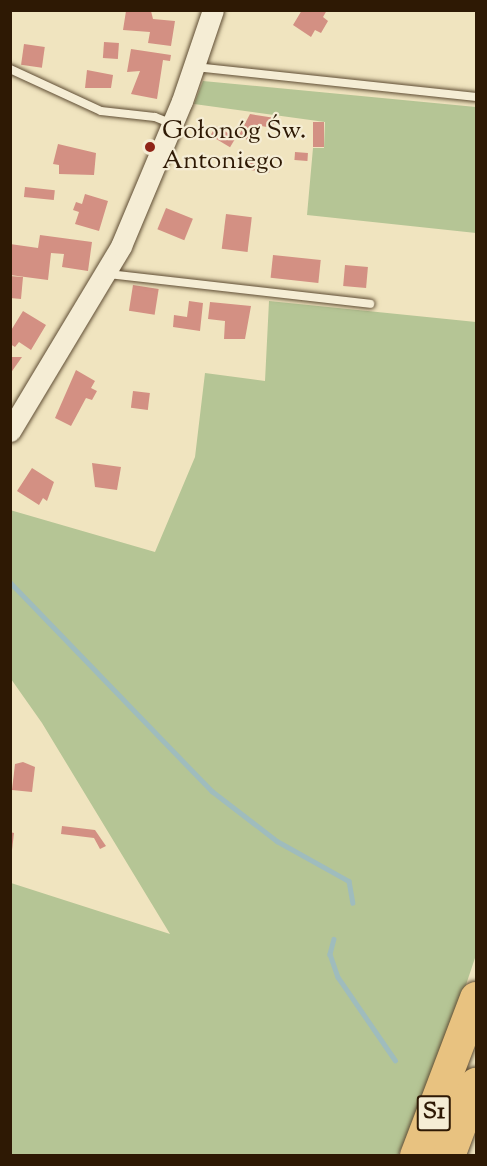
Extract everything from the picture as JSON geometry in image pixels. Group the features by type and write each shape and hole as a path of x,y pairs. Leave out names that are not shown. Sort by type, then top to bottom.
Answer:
{"highway":[{"name":"S1","path":"449,1155 477,998"},
{"name":"S1","path":"416,1155 464,1077"}],"street":[{"path":"10,431 107,273 173,125 213,10"}],"lane":[{"path":"195,67 477,97"},
{"path":"10,69 102,111 155,117 173,125"},
{"path":"107,273 370,304"}],"green space":[{"path":"203,81 476,107 476,233 307,215 313,148 324,148 325,122 194,104"},
{"path":"269,301 476,322 476,955 437,1071 398,1155 11,1155 11,883 170,934 42,723 11,679 10,510 155,552 195,457 205,373 265,381"}],"building":[{"path":"302,10 327,10 323,17 328,21 321,33 315,30 311,37 293,25"},
{"path":"126,11 151,11 153,19 175,21 171,46 148,43 150,32 123,30"},
{"path":"104,42 119,43 118,59 103,58"},
{"path":"24,44 45,47 42,68 21,65"},
{"path":"131,49 171,55 170,61 163,60 157,99 131,94 140,71 127,72"},
{"path":"87,70 113,75 111,88 85,88"},
{"path":"250,114 275,118 273,128 261,126 251,142 239,135"},
{"path":"313,122 324,122 324,147 313,147"},
{"path":"216,126 236,138 230,147 210,135"},
{"path":"58,144 96,153 94,175 59,174 59,165 53,164"},
{"path":"295,152 308,153 307,161 294,160"},
{"path":"245,159 271,163 269,173 243,169"},
{"path":"25,187 55,190 54,200 24,197"},
{"path":"85,194 108,201 99,231 75,224 79,212 73,210 76,202 82,204"},
{"path":"166,208 193,219 184,240 157,229"},
{"path":"226,214 252,217 248,252 222,249"},
{"path":"40,235 92,242 88,271 62,267 64,254 51,253 48,280 10,275 10,244 38,248"},
{"path":"273,255 321,260 318,283 271,278"},
{"path":"345,265 368,267 366,288 343,286"},
{"path":"10,276 23,277 21,299 10,298"},
{"path":"133,285 159,289 155,315 129,311"},
{"path":"189,301 203,303 200,331 173,327 174,315 187,317"},
{"path":"210,302 251,306 245,339 224,339 225,321 208,319"},
{"path":"23,311 46,325 31,350 19,342 15,347 10,344 10,332"},
{"path":"10,357 22,357 10,374"},
{"path":"76,370 95,381 91,388 97,391 92,400 86,398 71,426 55,418"},
{"path":"133,391 150,393 148,410 131,408"},
{"path":"92,463 121,467 117,490 95,487"},
{"path":"32,468 54,482 47,501 43,498 39,505 17,491"},
{"path":"23,762 35,767 32,792 12,790 15,764"},
{"path":"62,826 95,830 106,846 100,849 94,838 61,834"},
{"path":"10,832 14,833 12,850 10,850"}],"waterway":[{"path":"10,582 212,791 277,841 349,881 353,903"},
{"path":"334,939 330,954 338,977 395,1060"}],"place":[{"name":"Gołonóg Św. Antoniego","path":"150,147"}]}
